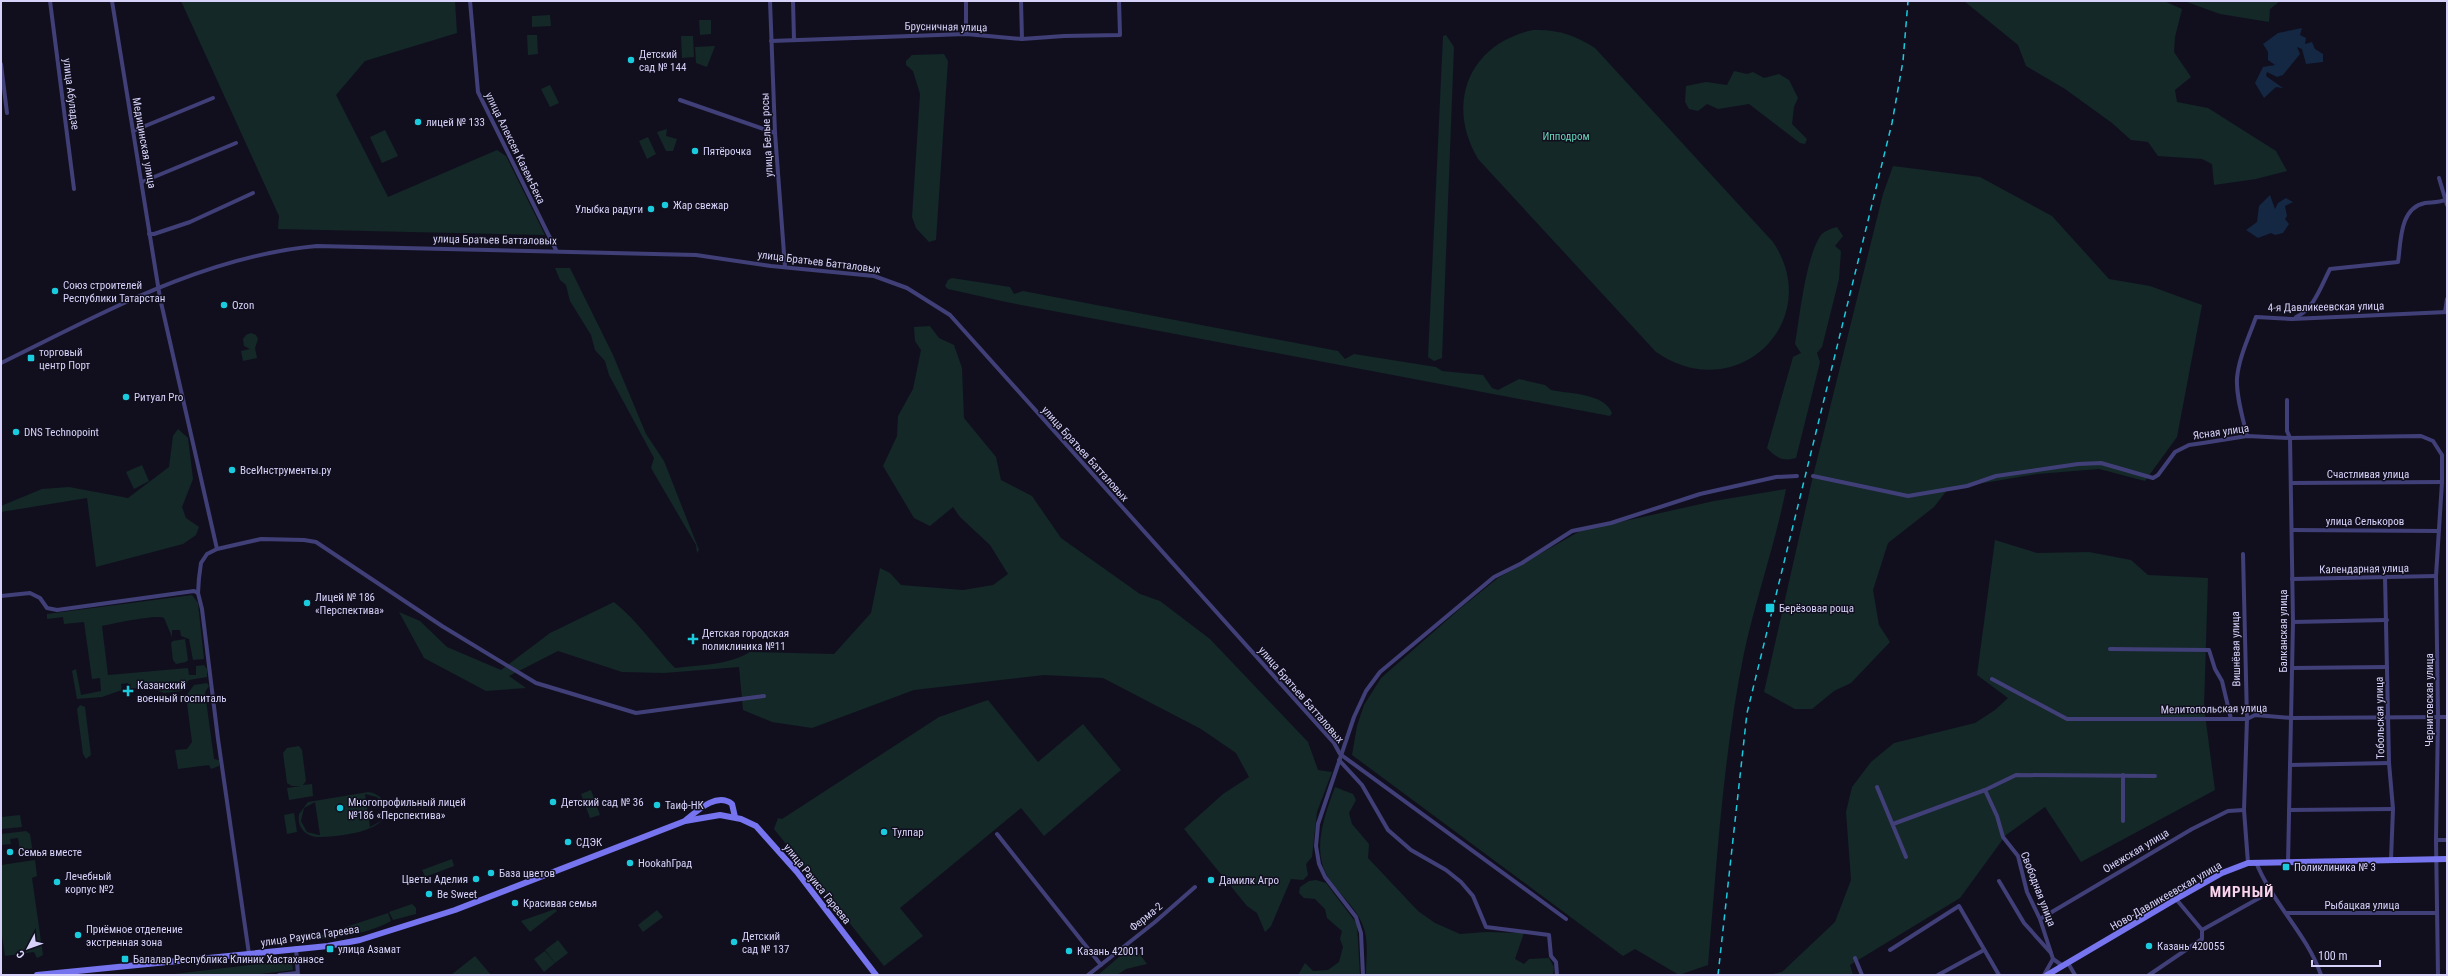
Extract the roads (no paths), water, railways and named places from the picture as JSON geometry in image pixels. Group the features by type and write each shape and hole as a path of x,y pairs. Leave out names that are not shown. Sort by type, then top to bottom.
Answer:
{"street":[{"name":"улица Абуладзе","path":"50,1 74,189"},
{"name":"Медицинская улица","path":"112,1 142,182 148,234 217,549"},
{"name":"улица Алексея Казем-Бека","path":"470,1 478,92 556,250"},
{"name":"улица Белые росы","path":"770,1 775,133 785,267"},
{"path":"793,1 794,40"},
{"path":"966,1 966,34"},
{"path":"1021,1 1022,39"},
{"name":"Брусничная улица","path":"771,41 966,34 1022,39 1064,36 1120,35 1119,1"},
{"path":"1,64 7,113"},
{"path":"133,131 213,98"},
{"path":"680,100 775,133"},
{"path":"142,182 236,143"},
{"path":"2439,178 2447,205"},
{"path":"148,234 154,234 190,222 253,193"},
{"path":"2292,318 2304,313 2330,269 2398,262 2402,233 2409,213 2424,203 2446,200"},
{"name":"улица Братьев Батталовых","path":"1,363 159,288 222,264 267,253 298,248 324,246 674,253 785,267 874,276 894,282 931,301 950,315 1334,743 1340,754 1566,918"},
{"path":"2446,312 2447,299"},
{"name":"4-я Давликеевская улица","path":"2247,436 2237,379 2243,350 2256,317 2292,318 2446,312"},
{"name":"Балканская улица","path":"2287,400 2287,431 2290,438 2293,483 2292,579 2294,622 2288,863"},
{"name":"Ясная улица","path":"1813,476 1899,495 1927,494 1967,486 1996,476 2078,464 2101,463 2153,478 2158,475 2175,452 2189,445 2247,436 2280,436 2290,438 2421,436"},
{"name":"Черниговская улица","path":"2421,436 2433,441 2442,455 2442,482 2436,576 2438,717 2436,840 2438,975"},
{"path":"1363,975 1361,933 1356,917 1325,877 1319,864 1316,846 1318,824 1340,754 1359,702 1380,672 1499,574 1580,528 1611,523 1707,493 1776,476 1797,476"},
{"name":"Счастливая улица","path":"2293,483 2442,482"},
{"name":"улица Селькоров","path":"2292,530 2438,531"},
{"path":"249,954 218,739 202,609 198,593 201,563 207,554 217,549 261,539 316,542 442,626 536,683 636,713 764,696"},
{"name":"Вишнёвая улица","path":"2243,554 2247,719 2244,810 2248,863"},
{"name":"Календарная улица","path":"2292,579 2436,576"},
{"name":"Тобольская улица","path":"2385,577 2390,717 2389,763 2393,809 2391,859"},
{"path":"1,596 30,593 40,598 47,608 57,610 194,591 198,593"},
{"path":"2294,622 2387,620"},
{"path":"2110,649 2209,650 2215,669 2222,680 2231,719"},
{"path":"2292,668 2388,667"},
{"name":"Мелитопольская улица","path":"1992,679 2067,719 2247,719 2255,715 2292,718 2447,717"},
{"path":"1339,760 1362,785 1388,830 1411,850 1446,870 1461,882 1473,896 1486,927 1549,935 1551,956 1556,962 1557,975"},
{"path":"2290,765 2389,763"},
{"path":"1893,824 1985,790 2016,775 2155,776"},
{"path":"2123,776 2123,821"},
{"path":"1877,787 1906,857"},
{"name":"Свободная улица","path":"1985,790 1997,816 2003,837 2018,856 2027,892 2040,919 2053,958"},
{"path":"685,821 709,803 722,801 728,801 732,804 735,817"},
{"path":"2289,810 2393,809"},
{"name":"Онежская улица","path":"2040,919 2192,829 2228,811 2244,810"},
{"name":"улица Рауиса Гареева","path":"37,975 249,954 354,941 394,930 455,910 685,821 720,815 735,817 756,826 797,872 876,975"},
{"path":"997,834 1101,965"},
{"path":"2436,840 2447,840"},
{"name":"Ново-Давликеевская улица","path":"2046,975 2222,873 2248,863 2447,859"},
{"path":"2256,862 2270,892 2287,913 2321,975"},
{"path":"1999,880 2024,923 2051,954"},
{"name":"Ферма-2","path":"1088,975 1195,887"},
{"path":"2202,930 2270,892"},
{"path":"2149,975 2202,939 2202,930 2176,899"},
{"path":"1890,950 1959,906 1999,975"},
{"name":"Рыбацкая улица","path":"2287,913 2437,913"},
{"path":"279,975 298,974 296,948"},
{"path":"1938,975 1984,950"},
{"path":"1855,958 1862,975"},
{"path":"2046,975 2053,958 2065,964 2075,975"}],"water":[{"path":"2302,28 2300,35 2306,38 2305,44 2312,42 2315,49 2323,54 2323,62 2306,64 2302,49 2297,47 2300,54 2283,75 2277,77 2267,72 2266,76 2283,88 2276,87 2264,98 2255,83 2263,67 2275,65 2268,60 2268,52 2263,44 2278,33"},
{"path":"2270,195 2275,209 2278,203 2286,198 2293,202 2285,206 2287,216 2285,219 2289,224 2283,233 2275,235 2271,233 2258,238 2246,230 2257,222 2259,206"}],"railway":[{"path":"1718,975 1747,713 1892,123 1903,61 1908,1"}],"place":[{"name":"Детский сад № 144","path":"631,60"},
{"name":"лицей № 133","path":"418,122"},
{"name":"Пятёрочка","path":"695,151"},
{"name":"Жар свежар","path":"665,205"},
{"name":"Улыбка радуги","path":"651,209"},
{"name":"Союз строителей Республики Татарстан","path":"55,291"},
{"name":"Ozon","path":"224,305"},
{"name":"торговый центр Порт","path":"31,358"},
{"name":"Ритуал Pro","path":"126,397"},
{"name":"DNS Technopoint","path":"16,432"},
{"name":"ВсеИнструменты.ру","path":"232,470"},
{"name":"Лицей № 186 «Перспектива»","path":"307,603"},
{"name":"Берёзовая роща","path":"1770,608"},
{"name":"Детская городская поликлиника №11","path":"693,639"},
{"name":"Казанский военный госпиталь","path":"128,691"},
{"name":"Детский сад № 36","path":"553,802"},
{"name":"Таиф-НК","path":"657,805"},
{"name":"Многопрофильный лицей №186 «Перспектива»","path":"340,808"},
{"name":"Тулпар","path":"884,832"},
{"name":"СДЭК","path":"568,842"},
{"name":"Семья вместе","path":"10,852"},
{"name":"HookahГрад","path":"630,863"},
{"name":"Поликлиника № 3","path":"2286,867"},
{"name":"База цветов","path":"491,873"},
{"name":"Цветы Аделия","path":"476,879"},
{"name":"Дамилк Агро","path":"1211,880"},
{"name":"Лечебный корпус №2","path":"57,882"},
{"name":"Be Sweet","path":"429,894"},
{"name":"Красивая семья","path":"515,903"},
{"name":"Приёмное отделение экстренная зона","path":"78,935"},
{"name":"Детский сад № 137","path":"734,942"},
{"name":"Казань 420055","path":"2149,946"},
{"name":"улица Азамат","path":"330,949"},
{"name":"Казань 420011","path":"1069,951"},
{"name":"Балалар Республика Клиник Хастаханэсе","path":"125,959"}],"district":[{"name":"МИРНЫЙ","path":"2242,892"}],"park label":[{"name":"Ипподром","path":"1566,136"}]}
